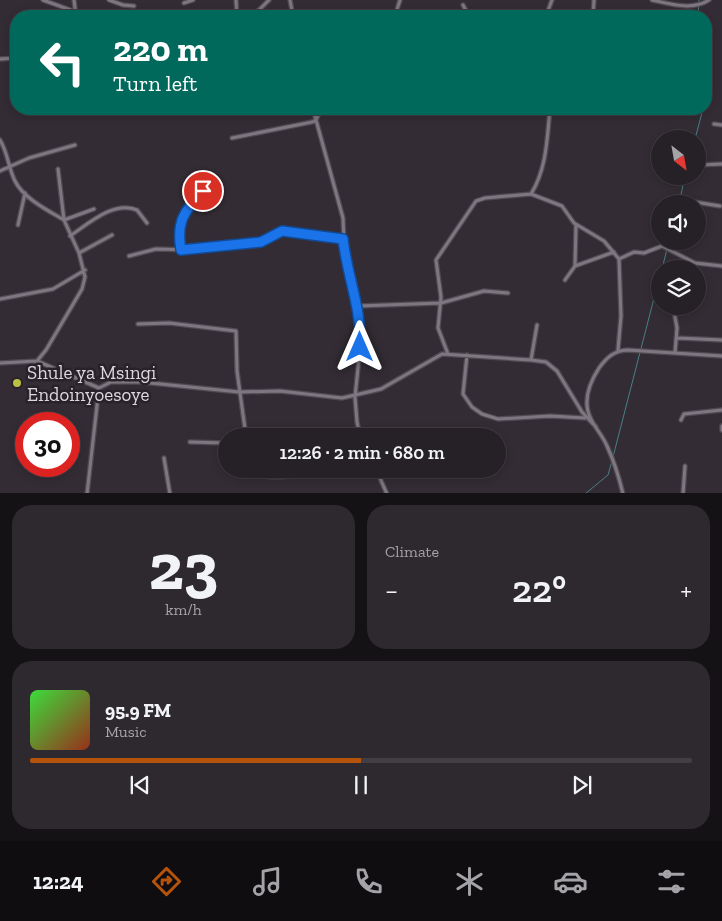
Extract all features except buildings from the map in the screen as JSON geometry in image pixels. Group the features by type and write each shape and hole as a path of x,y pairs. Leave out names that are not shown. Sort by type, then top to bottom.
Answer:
{"street":[{"path":"44,0 67,10"},
{"path":"109,0 123,5 134,6"},
{"path":"184,2 193,0"},
{"path":"259,10 269,0"},
{"path":"655,0 694,6 701,5 709,0"},
{"path":"463,5 466,10"},
{"path":"315,115 343,218 346,264 358,306 361,339 355,397 358,428"},
{"path":"316,120 318,115"},
{"path":"531,194 544,158 549,115"},
{"path":"232,138 316,120"},
{"path":"714,124 722,125"},
{"path":"0,140 16,184 25,193 64,220"},
{"path":"0,171 10,165 75,145"},
{"path":"706,165 722,164"},
{"path":"37,361 46,350 72,302 82,289 85,270 64,220 58,170"},
{"path":"181,250 178,233 182,219 203,191"},
{"path":"18,224 25,193"},
{"path":"448,354 438,328 441,303 436,260 474,204 485,198 531,194 562,206 576,224 604,241 619,259 621,316 618,350"},
{"path":"706,204 720,206"},
{"path":"70,236 102,215 122,208 137,210 147,222"},
{"path":"64,220 94,209"},
{"path":"565,280 575,266 576,224"},
{"path":"129,256 156,249 181,250 261,242 282,231 343,239"},
{"path":"79,253 112,235"},
{"path":"619,259 634,252 644,253 651,249"},
{"path":"672,250 695,262 722,266"},
{"path":"575,266 614,252"},
{"path":"0,298 53,289 85,270"},
{"path":"358,306 441,303 484,291 508,293"},
{"path":"674,315 677,338 675,353"},
{"path":"138,324 169,323 236,331 239,392 245,428"},
{"path":"531,360 537,325"},
{"path":"677,338 722,340"},
{"path":"623,493 621,479 607,445 590,418 588,408 589,388 604,360 618,350 722,356"},
{"path":"99,388 111,382 141,382 239,392 280,392 342,398 355,397 381,389 407,376 440,355 531,360 546,362 557,371 586,418 596,427"},
{"path":"467,355 463,394 472,407 482,414 494,419 550,416 586,418"},
{"path":"1,364 37,361 99,388"},
{"path":"86,493 99,388"},
{"path":"681,420 684,414 722,410"},
{"path":"190,442 218,443"},
{"path":"164,458 170,493"},
{"path":"684,493 685,466"},
{"path":"380,478 387,493"}],"waterway":[{"path":"698,10 699,0"},
{"path":"697,130 701,115"},
{"path":"681,195 683,185"},
{"path":"664,260 667,250"},
{"path":"613,457 651,310"},
{"path":"586,493 608,475 612,461"}],"place":[{"name":"Shule ya Msingi Endoinyoesoye","path":"17,383"}],"route":[{"path":"203,191 186,210 179,226 178,233 181,250 261,242 282,231 343,239 346,264 359,311 360,347"}]}
